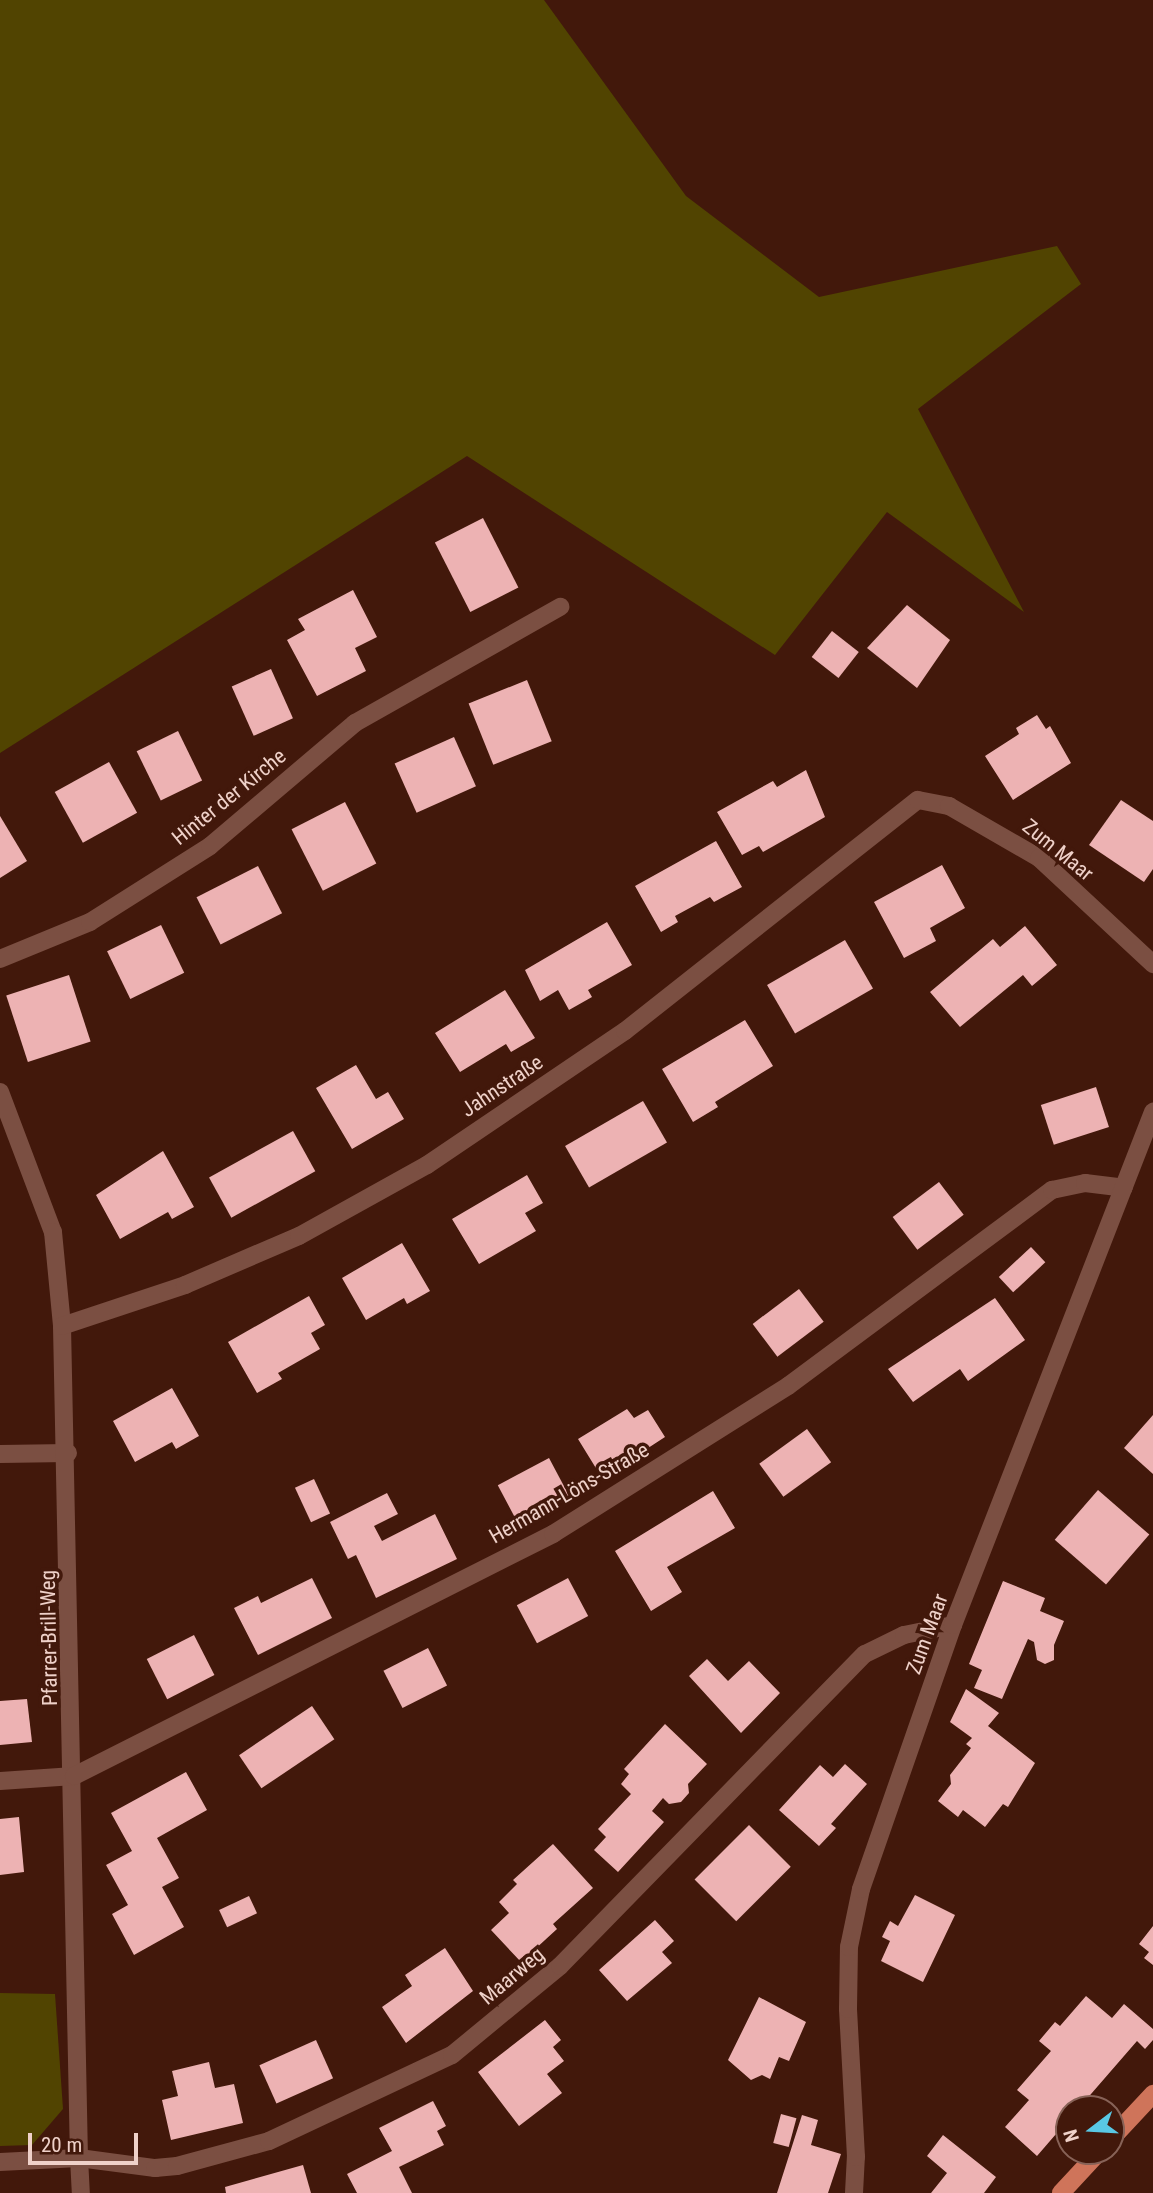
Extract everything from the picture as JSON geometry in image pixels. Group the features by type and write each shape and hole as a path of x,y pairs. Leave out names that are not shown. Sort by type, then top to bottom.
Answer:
{"main road":[{"path":"1125,2124 1153,2094"},
{"path":"1061,2193 1087,2165"}],"street":[{"name":"Hinter der Kirche","path":"0,959 90,922 210,846 355,723 559,607"},
{"name":"Zum Maar","path":"918,800 949,806 1038,858 1153,964"},
{"name":"Jahnstraße","path":"62,1326 185,1285 286,1242 427,1164 625,1031 918,800"},
{"name":"Pfarrer-Brill-Weg","path":"0,1092 52,1232 62,1326 68,1452 81,2193"},
{"name":"Zum Maar","path":"854,2193 849,1947 860,1889 953,1625 1153,1112"},
{"name":"Hermann-Löns-Straße","path":"0,1781 74,1776 553,1534 789,1386 1052,1190 1084,1183 1124,1188"},
{"path":"0,1454 68,1452"},
{"name":"Maarweg","path":"0,2162 79,2158 155,2168 190,2162 269,2141 452,2055 560,1966 865,1654 904,1635 953,1625"}],"shaded area":[{"path":"0,0 544,0 686,196 819,297 1057,246 1081,284 918,409 1024,612 887,512 775,655 467,456 0,753"},
{"path":"0,1993 55,1994 63,2109 32,2145 0,2146"}],"building":[{"path":"483,518 518,587 470,612 435,543"},
{"path":"353,590 377,637 355,648 366,671 317,696 287,640 305,630 298,619"},
{"path":"907,605 950,640 917,688 867,648"},
{"path":"832,631 859,652 838,678 812,657"},
{"path":"271,669 293,718 254,736 232,686"},
{"path":"527,680 552,741 493,765 469,704"},
{"path":"1037,715 1046,729 1050,726 1071,763 1013,800 985,756 1019,734 1016,728"},
{"path":"178,731 202,780 161,801 137,751"},
{"path":"454,737 476,786 417,813 395,763"},
{"path":"109,762 137,813 83,843 55,792"},
{"path":"806,770 825,817 763,852 759,846 742,855 717,812 773,781 777,787"},
{"path":"1121,800 1153,821 1153,869 1144,882 1089,845"},
{"path":"345,802 376,863 323,891 292,829"},
{"path":"0,816 27,861 0,878"},
{"path":"716,841 742,887 714,902 710,897 675,916 678,922 661,932 635,886"},
{"path":"942,865 965,908 930,928 936,941 904,958 874,902"},
{"path":"258,866 282,913 221,945 197,897"},
{"path":"607,922 632,965 588,990 592,997 569,1010 558,990 540,1001 525,970"},
{"path":"161,925 184,973 130,999 107,951"},
{"path":"1025,926 1057,965 1032,986 1023,975 960,1027 930,992 993,939 1000,947"},
{"path":"845,940 873,988 795,1033 767,985"},
{"path":"69,975 91,1042 28,1062 6,995"},
{"path":"505,990 535,1038 511,1052 506,1044 460,1072 435,1033"},
{"path":"745,1020 773,1066 715,1102 718,1107 693,1122 662,1069"},
{"path":"356,1065 376,1099 388,1092 404,1119 352,1149 316,1088"},
{"path":"1096,1087 1109,1127 1054,1145 1041,1105"},
{"path":"643,1101 667,1143 589,1188 565,1146"},
{"path":"293,1131 315,1171 231,1218 209,1178"},
{"path":"163,1151 194,1207 172,1219 168,1212 120,1239 96,1195"},
{"path":"527,1175 543,1203 525,1213 536,1231 479,1264 452,1219"},
{"path":"939,1182 964,1215 917,1250 893,1217"},
{"path":"402,1243 430,1291 407,1304 404,1298 366,1320 342,1278"},
{"path":"1031,1247 1045,1262 1013,1292 999,1277"},
{"path":"799,1289 824,1322 777,1357 753,1324"},
{"path":"309,1296 325,1325 311,1333 320,1349 278,1373 282,1379 257,1393 228,1342"},
{"path":"995,1298 1025,1340 968,1381 960,1369 913,1402 888,1369"},
{"path":"172,1388 199,1436 176,1449 172,1442 135,1462 113,1421"},
{"path":"627,1409 634,1418 648,1410 665,1437 602,1478 578,1439"},
{"path":"1153,1415 1153,1474 1124,1448"},
{"path":"807,1429 831,1462 783,1497 759,1464"},
{"path":"549,1458 570,1498 519,1525 498,1485"},
{"path":"314,1479 330,1513 311,1522 295,1488"},
{"path":"1098,1490 1149,1535 1106,1584 1055,1540"},
{"path":"713,1491 735,1528 667,1567 682,1592 651,1611 615,1551"},
{"path":"387,1493 398,1514 374,1526 382,1541 435,1514 457,1559 376,1598 356,1555 348,1559 330,1522"},
{"path":"312,1578 332,1618 258,1655 234,1608 258,1596 261,1603"},
{"path":"568,1578 588,1616 537,1643 517,1605"},
{"path":"1003,1581 1045,1598 1040,1611 1064,1621 1054,1645 1054,1660 1045,1664 1037,1660 1034,1642 1028,1639 1002,1699 974,1688 982,1670 969,1664"},
{"path":"194,1635 214,1675 167,1699 147,1659"},
{"path":"428,1648 447,1685 403,1708 383,1671"},
{"path":"707,1659 728,1681 749,1661 780,1693 741,1733 689,1676"},
{"path":"966,1689 999,1713 988,1726 1035,1763 1008,1807 1003,1804 985,1827 963,1810 958,1817 938,1801 951,1784 950,1775 971,1748 966,1744 972,1738 950,1722"},
{"path":"27,1699 32,1742 0,1745 0,1701"},
{"path":"312,1706 334,1739 261,1788 239,1755"},
{"path":"665,1724 707,1764 688,1784 689,1793 681,1802 669,1804 663,1798 652,1811 664,1822 618,1872 594,1850 606,1837 598,1829 631,1794 621,1784 629,1774 624,1769"},
{"path":"845,1764 867,1784 831,1824 836,1828 819,1846 779,1810 820,1765 833,1777"},
{"path":"186,1772 207,1810 157,1838 179,1878 162,1887 184,1927 134,1955 112,1914 128,1905 106,1865 132,1851 111,1813"},
{"path":"19,1817 24,1872 0,1875 0,1819"},
{"path":"749,1825 791,1867 736,1921 695,1879"},
{"path":"553,1844 593,1888 553,1924 557,1929 521,1962 491,1930 509,1913 499,1902 517,1884 513,1880"},
{"path":"915,1895 955,1915 923,1982 881,1961 890,1941 882,1937 890,1921 898,1926"},
{"path":"249,1896 257,1913 227,1927 219,1910"},
{"path":"655,1920 674,1941 662,1952 672,1963 627,2001 599,1970"},
{"path":"1153,1926 1153,1965 1144,1958 1149,1952 1139,1944"},
{"path":"445,1948 473,1991 406,2043 382,2007 412,1986 405,1975"},
{"path":"1086,1996 1112,2018 1124,2004 1153,2029 1153,2040 1145,2049 1137,2041 1090,2095 1055,2095 1055,2135 1037,2156 1005,2127 1029,2100 1017,2090 1051,2051 1039,2041 1055,2022 1060,2026"},
{"path":"759,1997 806,2022 789,2061 779,2057 770,2079 762,2075 751,2080 728,2060"},
{"path":"545,2020 561,2040 553,2047 564,2061 547,2074 562,2093 519,2126 478,2072"},
{"path":"316,2040 333,2078 276,2104 259,2065"},
{"path":"209,2062 215,2088 234,2084 243,2123 171,2140 162,2100 178,2096 172,2071"},
{"path":"433,2101 446,2126 437,2131 444,2145 399,2167 412,2193 357,2193 347,2174 392,2151 379,2128"},
{"path":"781,2114 796,2118 789,2147 773,2143"},
{"path":"802,2115 818,2120 811,2145 841,2154 828,2193 777,2193"},
{"path":"943,2135 996,2177 984,2193 931,2193 947,2173 927,2156"},
{"path":"303,2165 311,2193 226,2193 225,2187"}]}
